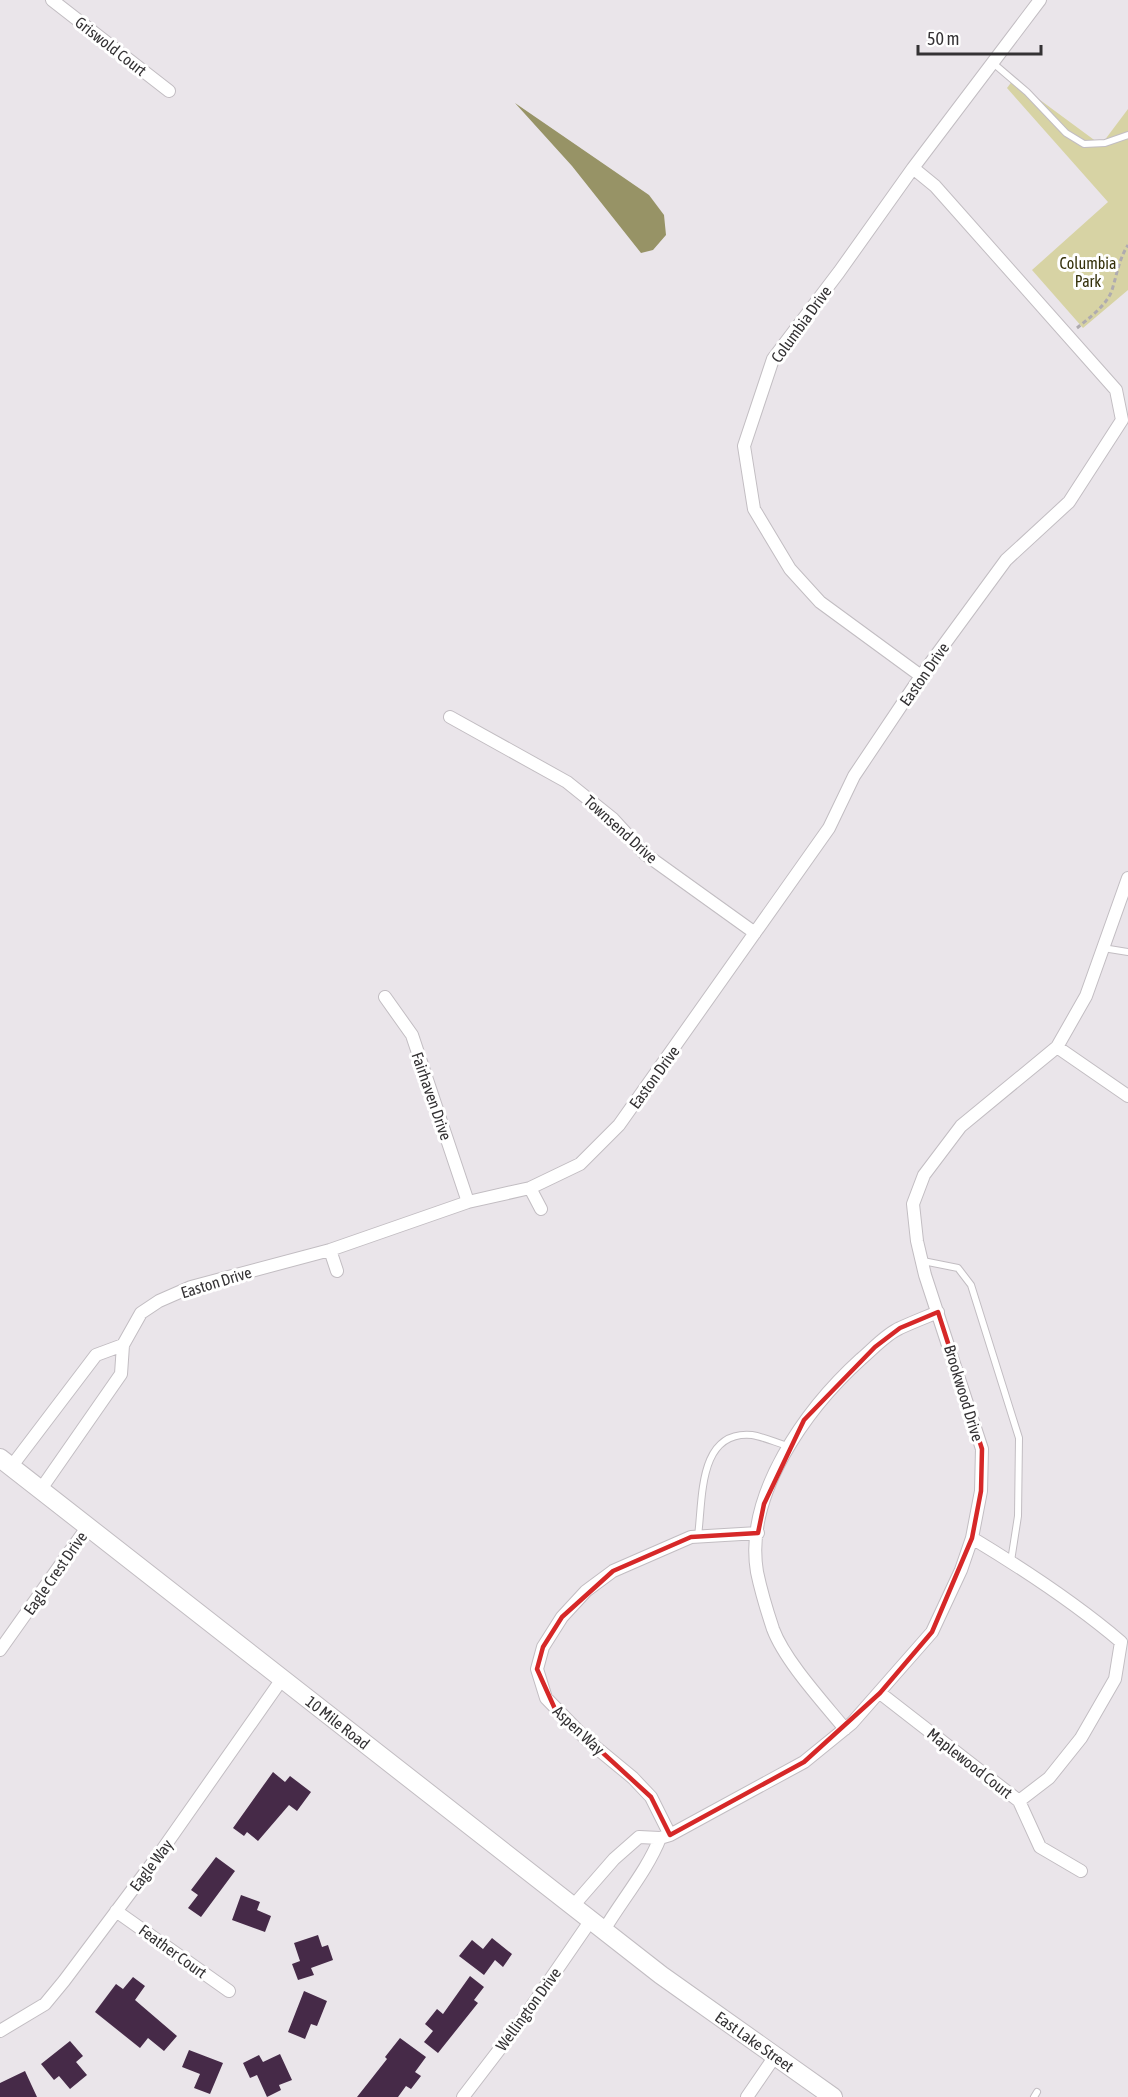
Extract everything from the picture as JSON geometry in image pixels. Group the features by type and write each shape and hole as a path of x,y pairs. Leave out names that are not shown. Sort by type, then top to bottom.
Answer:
{"main road":[{"name":"10 Mile Road","path":"5,1462 676,1985"},
{"name":"East Lake Street","path":"676,1985 834,2097"}],"street":[{"name":"Griswold Court","path":"52,0 169,91"},
{"name":"Columbia Drive","path":"921,676 820,602 790,569 754,509 744,446 773,359 1040,0"},
{"name":"Easton Drive","path":"41,1489 121,1374 123,1345 141,1313 159,1301 191,1287 330,1250 468,1202 530,1188 580,1164 619,1125 755,933 829,828 854,776 921,676 1006,560 1069,502 1122,420 1116,390 935,186 913,168"},
{"name":"Townsend Drive","path":"450,717 567,782 613,819 645,854 755,933"},
{"name":"Brookwood Drive","path":"573,1905 614,1858 639,1838 664,1836 804,1762 845,1729 880,1693 932,1632 961,1570 972,1538 981,1491 982,1449 921,1261 913,1204 924,1175 961,1126 1057,1047 1086,996 1128,878"},
{"name":"Fairhaven Drive","path":"385,997 412,1035 468,1202"},
{"path":"1057,1047 1128,1096"},
{"path":"530,1188 542,1209"},
{"path":"330,1250 337,1271"},
{"path":"845,1729 804,1679 774,1632 757,1571 758,1533 764,1504 789,1446 804,1420 836,1382 900,1328 938,1312"},
{"path":"5,1462 96,1355 123,1345"},
{"name":"Eagle Crest Drive","path":"0,1650 88,1526"},
{"name":"Aspen Way","path":"664,1836 658,1809 645,1791 555,1709 546,1698 537,1669 543,1647 562,1617 586,1591 613,1571 651,1553 698,1536 758,1533"},
{"name":"Maplewood Court","path":"880,1693 1019,1801 1049,1778 1082,1738 1115,1679 1121,1642 1088,1614 1011,1561 972,1538"},
{"name":"Eagle Way","path":"2,2028 45,2004 248,1731 282,1679"},
{"path":"1019,1801 1040,1847 1081,1871"},
{"path":"598,1925 627,1892 652,1858 664,1836"},
{"name":"Feather Court","path":"116,1911 229,1991"},
{"name":"Wellington Drive","path":"463,2097 598,1925"},
{"path":"747,2097 775,2056"}],"lane":[{"path":"992,63 1027,92 1066,133 1084,144 1105,143 1128,135"},
{"path":"1103,948 1128,952"},
{"path":"921,1261 958,1268 970,1285 1019,1438 1018,1516 1011,1561"},
{"path":"698,1536 708,1459 715,1447 730,1437 753,1435 789,1446"}],"path":[{"path":"1068,335 1107,299 1128,245"}],"highlighted area":[{"path":"938,1312 982,1449 981,1491 972,1538 932,1632 880,1693 804,1762 670,1835 651,1797 555,1709 537,1669 543,1647 562,1617 613,1571 691,1537 758,1533 764,1504 804,1420 875,1347 900,1328"}],"green space":[{"name":"Columbia Park","path":"1013,80 1101,145 1128,109 1128,290 1083,328 1032,270 1108,202 1007,88"}],"shaded area":[{"path":"515,103 649,195 664,215 666,235 653,250 641,253 572,166"}],"building":[{"path":"273,1772 285,1782 290,1776 311,1792 297,1811 289,1805 258,1841 247,1832 244,1836 233,1828"},
{"path":"216,1857 235,1871 201,1917 188,1908 198,1895 191,1890"},
{"path":"241,1895 260,1902 257,1910 271,1916 265,1932 232,1920"},
{"path":"318,1935 322,1947 328,1945 333,1960 311,1968 314,1975 298,1980 292,1964 300,1961 294,1943"},
{"path":"492,1938 512,1954 503,1967 495,1960 484,1975 459,1956 472,1940 483,1949"},
{"path":"470,1976 484,1987 474,2000 478,2003 438,2053 424,2042 433,2031 425,2024 437,2009 443,2014"},
{"path":"133,1977 145,1986 135,2000 177,2036 164,2051 148,2038 140,2048 95,2012 116,1984 123,1989"},
{"path":"304,1991 327,2001 317,2026 311,2024 305,2039 288,2032"},
{"path":"400,2038 426,2057 415,2072 421,2076 411,2089 406,2086 398,2097 357,2097 387,2059 385,2057"},
{"path":"70,2041 83,2056 76,2062 87,2075 70,2089 59,2076 54,2080 41,2064"},
{"path":"189,2050 223,2063 210,2094 194,2088 200,2074 182,2067"},
{"path":"280,2054 292,2080 279,2085 281,2090 267,2097 257,2075 250,2078 243,2063 259,2055 263,2062"},
{"path":"25,2071 37,2097 0,2097 0,2083"}]}
